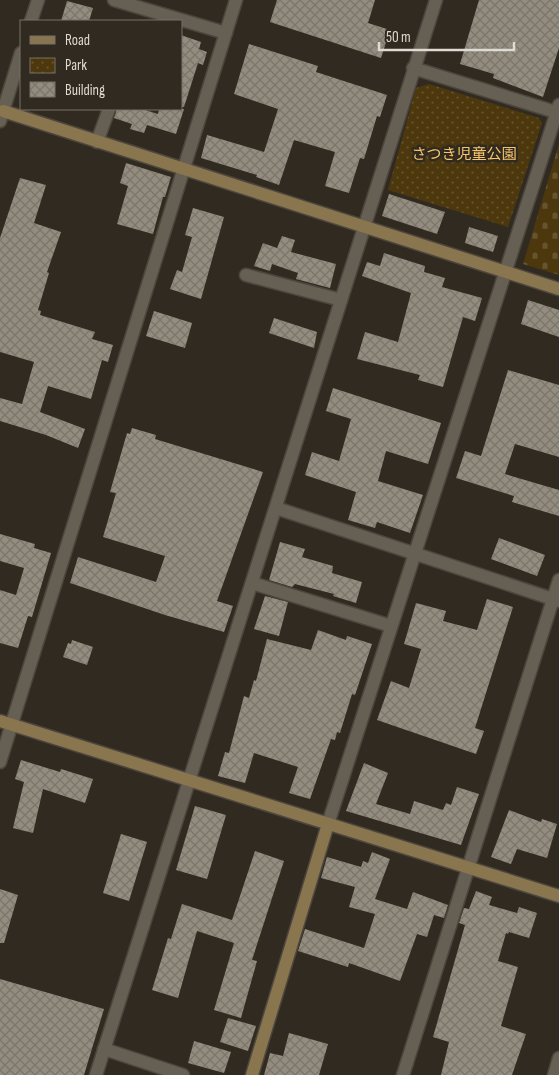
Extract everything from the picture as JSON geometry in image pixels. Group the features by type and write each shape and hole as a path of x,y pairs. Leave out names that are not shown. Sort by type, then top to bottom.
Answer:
{"street":[{"path":"31,20 38,0"},
{"path":"114,0 182,20"},
{"path":"0,762 6,723 236,0"},
{"path":"96,1075 436,0"},
{"path":"182,20 226,33"},
{"path":"20,56 2,116 97,142 559,289"},
{"path":"252,1075 328,824 414,552 507,272 558,110 414,68"},
{"path":"97,142 109,110"},
{"path":"246,275 341,300"},
{"path":"276,508 556,600"},
{"path":"403,1075 468,868 556,600 559,580"},
{"path":"252,583 391,626"},
{"path":"6,723 559,896"},
{"path":"104,1049 182,1075"},
{"path":"554,1075 559,1058"}],"green space":[{"name":"さつき児童公園","path":"429,84 539,118 542,123 508,227 388,190 416,88"},
{"path":"559,144 559,275 523,264"}],"building":[{"path":"277,0 375,0 368,23 390,30 381,58 270,22"},
{"path":"479,0 559,0 559,48 543,97 493,78 494,74 460,64"},
{"path":"67,1 93,8 89,20 61,20"},
{"path":"182,35 201,42 199,49 207,52 203,65 198,63 184,107 182,107"},
{"path":"249,44 318,66 316,72 387,95 380,117 377,116 364,159 360,158 349,193 325,186 335,152 294,140 279,185 256,177 257,175 201,158 207,135 264,152 278,109 234,94"},
{"path":"184,109 176,134 147,125 144,133 130,129 132,124 114,118 117,110 145,110 158,114 159,110"},
{"path":"126,163 171,177 165,197 163,197 153,234 117,224 128,186 120,183"},
{"path":"20,178 46,185 34,223 61,232 47,272 49,273 38,310 41,311 40,315 95,332 92,339 113,345 108,362 102,360 91,399 48,386 40,412 85,429 78,448 46,435 0,421 0,398 22,404 34,362 0,352 0,238"},
{"path":"389,194 445,212 437,234 382,216"},
{"path":"193,208 224,217 201,299 170,289 177,270 182,272 192,237 185,235"},
{"path":"469,227 498,236 493,252 465,243"},
{"path":"282,236 295,240 291,252 336,264 330,288 296,279 298,273 272,264 270,271 254,266 263,243 277,248"},
{"path":"384,253 425,266 424,272 445,278 442,287 482,298 475,321 463,317 443,387 418,380 420,375 357,359 365,332 398,342 411,293 362,276 367,262 380,266"},
{"path":"528,300 559,310 559,337 521,324"},
{"path":"154,311 192,323 185,348 146,336"},
{"path":"274,318 317,332 314,348 269,333"},
{"path":"508,370 559,385 559,457 515,444 505,474 559,490 559,516 512,502 514,496 456,478 465,451 481,456"},
{"path":"333,388 441,423 428,464 386,451 378,481 423,495 410,533 377,522 375,528 348,520 356,492 305,475 312,452 339,461 351,419 326,411"},
{"path":"132,428 156,435 155,439 263,472 217,601 233,606 224,632 165,615 70,583 78,557 156,582 165,556 103,537 116,493 110,492 127,433 130,434"},
{"path":"0,534 35,544 34,548 51,553 32,617 28,616 18,648 0,643 0,590 16,595 24,568 0,561"},
{"path":"499,538 545,555 537,576 491,559"},
{"path":"280,542 305,549 302,557 333,566 332,573 362,582 356,603 333,596 334,594 295,584 292,587 269,580"},
{"path":"265,596 288,602 279,636 254,629"},
{"path":"487,599 513,607 475,728 484,731 476,754 377,720 391,681 409,688 421,649 404,644 416,603 446,611 443,621 477,630"},
{"path":"318,630 346,640 347,636 372,644 355,695 352,694 340,733 337,732 335,740 331,739 310,799 289,793 298,767 254,753 245,783 218,776 225,752 229,753 244,696 249,698 254,680 256,681 267,639 311,650"},
{"path":"72,640 93,647 87,665 63,657 68,643 71,644"},
{"path":"21,760 60,772 61,769 93,779 85,803 43,789 33,833 13,828 24,782 15,779"},
{"path":"364,763 388,773 376,804 410,814 414,801 443,810 446,803 451,805 457,787 479,794 461,845 346,811"},
{"path":"195,806 226,815 207,879 176,870"},
{"path":"509,810 541,822 542,819 557,824 547,858 517,849 511,864 491,857"},
{"path":"121,834 147,842 129,901 103,893"},
{"path":"255,851 284,861 252,960 257,961 241,1018 214,1010 234,943 197,931 178,998 152,990 168,938 171,939 182,904 232,920"},
{"path":"372,852 390,859 375,899 407,909 413,892 448,905 444,918 434,915 427,937 417,934 400,981 349,963 348,967 298,951 305,929 364,948 375,914 349,907 355,887 321,878 327,857 361,867 363,861 368,863"},
{"path":"0,889 18,895 4,943 0,943"},
{"path":"476,891 492,897 489,905 517,913 519,907 537,913 529,938 509,932 508,934 506,933 498,961 518,967 501,1026 526,1034 512,1075 441,1075 449,1042 433,1037 465,925 459,923 464,908 469,909"},
{"path":"0,979 104,1009 84,1075 0,1075"},
{"path":"228,1018 256,1026 248,1051 220,1042"},
{"path":"289,1033 328,1044 319,1075 264,1075 270,1053 283,1056"},
{"path":"194,1041 231,1052 224,1073 188,1063"}]}
